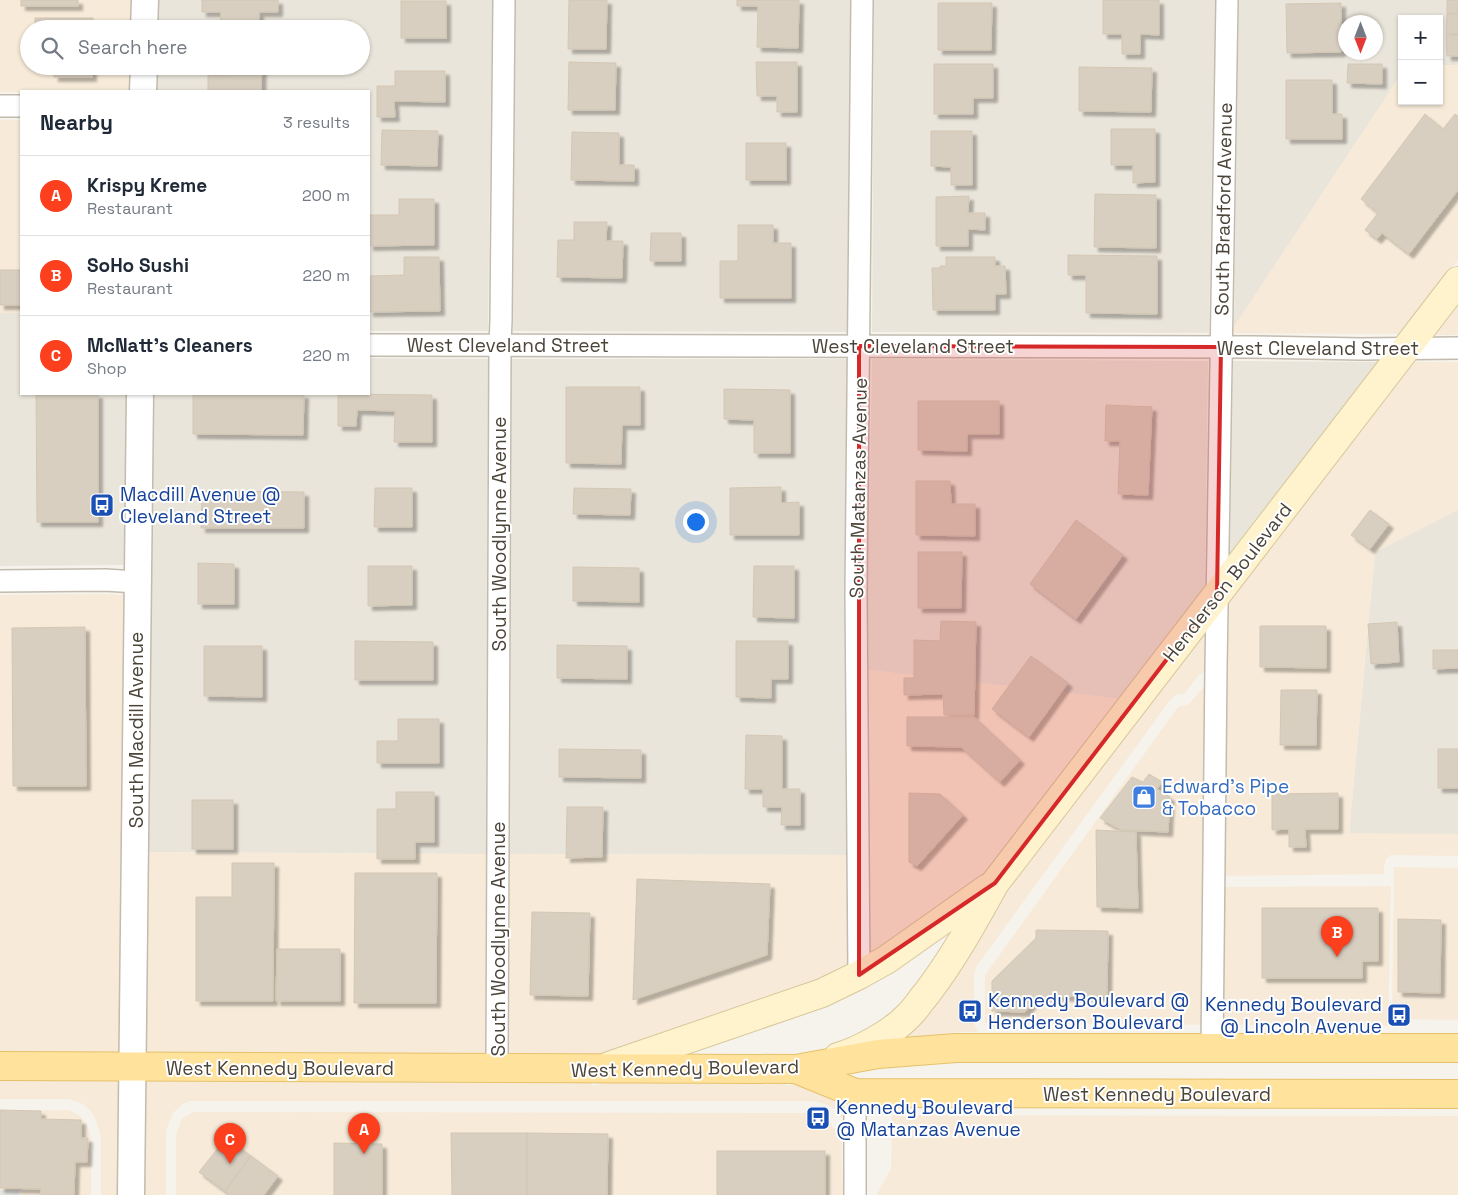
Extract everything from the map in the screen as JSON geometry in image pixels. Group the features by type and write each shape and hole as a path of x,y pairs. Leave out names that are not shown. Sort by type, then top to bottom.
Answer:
{"main road":[{"name":"Henderson Boulevard","path":"796,1069 846,1054 885,1035 907,1018 943,972 995,883 1458,281"},
{"name":"Henderson Boulevard","path":"601,1069 822,993 886,960 995,883"},
{"name":"West Kennedy Boulevard","path":"0,1066 796,1069 878,1054 956,1048 1458,1048"},
{"path":"796,1069 856,1094"},
{"name":"West Kennedy Boulevard","path":"856,1094 1458,1094"}],"street":[{"path":"144,20 145,0"},
{"name":"South Woodlynne Avenue","path":"497,1069 500,345 504,0"},
{"name":"South Matanzas Avenue","path":"859,975 856,593 862,0"},
{"name":"South Bradford Avenue","path":"1212,1049 1217,594 1227,0"},
{"path":"143,90 144,75"},
{"path":"0,106 20,106"},
{"name":"West Cleveland Street","path":"370,344 1458,348"},
{"name":"South Macdill Avenue","path":"131,1195 140,395"},
{"path":"0,581 105,580 138,582"},
{"path":"856,1094 856,1195"}],"highlighted area":[{"path":"859,346 1221,347 1217,594 995,883 859,975"}],"shaded area":[{"path":"0,0 133,0 132,20 20,20 20,75 132,75 131,90 20,90 20,92 0,92"},
{"path":"157,0 492,0 488,331 370,331 370,90 156,90 156,75 370,75 370,20 157,20"},
{"path":"516,0 850,0 847,332 513,331"},
{"path":"874,0 1215,0 1209,333 872,332"},
{"path":"1239,0 1458,0 1458,65 1443,65 1443,15 1398,15 1398,79 1234,327"},
{"path":"1443,65 1458,65 1458,260 1400,334 1234,333 1234,327 1398,79 1398,105 1443,105"},
{"path":"0,120 20,120 20,313 0,313"},
{"path":"1458,302 1458,335 1433,335"},
{"path":"0,313 20,313 20,395 128,395 126,565 0,566"},
{"path":"370,358 488,359 486,854 147,852 153,395 370,395"},
{"path":"512,359 847,359 844,593 846,855 510,854"},
{"path":"872,359 1208,361 1205,589 1121,699 869,670 868,593"},
{"path":"1233,361 1379,362 1230,556"},
{"path":"1412,362 1458,362 1458,510 1375,552 1349,833 1458,834 1458,856 1391,855 1386,859 1384,874 1225,876 1229,599"},
{"path":"1458,510 1458,834 1349,834 1375,552"},
{"path":"0,595 125,595 121,1053 0,1053"},
{"path":"1204,632 1204,672 1199,675 1184,694 1176,695 1170,700 976,967 974,975 974,1024 978,1032 959,1032 898,1040 1004,893 1012,888 1010,885"},
{"path":"869,670 1121,699 987,873 871,953"},
{"path":"1207,683 1205,887 1391,886 1388,1026 985,1023 985,975 1178,707 1189,704"},
{"path":"147,852 486,854 485,1055 146,1053"},
{"path":"510,854 846,855 847,966 818,980 599,1055 510,1055"},
{"path":"1394,867 1458,868 1458,1020 1392,1019"},
{"path":"0,1080 121,1081 119,1195 101,1195 101,1137 91,1111 83,1104 69,1099 0,1099"},
{"path":"145,1081 592,1083 593,1086 603,1083 785,1083 787,1086 795,1084 843,1103 843,1117 840,1117 836,1110 828,1105 814,1101 190,1101 183,1104 173,1113 166,1130 166,1195 144,1195"},
{"path":"69,1110 82,1118 87,1125 91,1138 91,1195 0,1195 0,1111"},
{"path":"193,1112 822,1114 829,1119 833,1128 841,1129 843,1195 176,1195 176,1134 182,1119"},
{"path":"892,1115 1458,1116 1458,1195 876,1195 891,1169"},
{"path":"0,1190 19,1190 19,1195 0,1195"}],"building":[{"path":"21,0 78,0 78,6 21,6"},
{"path":"202,0 278,0 278,12 259,12 259,20 221,20 221,12 202,12"},
{"path":"569,0 607,0 606,49 568,49"},
{"path":"737,0 799,0 798,48 757,47 758,6 737,6"},
{"path":"1103,0 1159,0 1159,35 1140,34 1140,54 1122,54 1122,34 1103,34"},
{"path":"1447,0 1458,0 1458,14 1447,14"},
{"path":"401,1 446,1 446,38 401,38"},
{"path":"938,3 992,3 991,50 938,50"},
{"path":"1341,3 1341,15 1338,15 1338,52 1287,53 1286,4"},
{"path":"1447,14 1458,14 1458,34 1446,34"},
{"path":"35,18 93,18 93,20 35,20"},
{"path":"1446,35 1458,35 1458,56 1447,56"},
{"path":"569,62 616,63 615,110 568,110"},
{"path":"756,62 797,62 797,112 777,112 777,96 757,96"},
{"path":"934,64 993,64 993,98 973,98 973,114 934,114"},
{"path":"1348,64 1382,64 1382,84 1347,83"},
{"path":"1079,67 1152,68 1151,112 1079,111"},
{"path":"395,71 445,71 445,102 394,101 395,117 377,117 377,86 395,86"},
{"path":"54,75 92,75 92,77 54,77"},
{"path":"208,75 262,75 261,90 208,90"},
{"path":"1286,80 1332,80 1332,114 1342,114 1342,139 1286,139"},
{"path":"1425,114 1443,129 1455,114 1458,116 1458,190 1409,254 1382,233 1377,239 1365,230 1378,213 1361,199"},
{"path":"1111,129 1155,129 1155,182 1133,183 1133,165 1111,165"},
{"path":"382,130 438,131 437,166 381,165"},
{"path":"931,131 972,131 972,185 951,185 951,167 931,166"},
{"path":"572,132 619,133 619,165 634,165 634,181 571,180"},
{"path":"746,143 786,143 786,180 746,180"},
{"path":"1095,194 1156,195 1156,248 1094,247"},
{"path":"969,196 968,213 985,213 985,230 968,229 968,246 936,246 936,197"},
{"path":"399,199 434,199 434,245 370,246 370,215 399,215"},
{"path":"574,222 607,222 606,241 623,241 622,278 557,277 558,240 574,240"},
{"path":"738,225 773,225 773,243 791,243 791,298 720,298 720,261 738,261"},
{"path":"651,233 681,233 681,261 650,261"},
{"path":"1068,255 1157,256 1157,314 1086,313 1086,275 1068,275"},
{"path":"404,257 439,257 440,311 370,312 370,276 404,275"},
{"path":"946,257 995,257 995,266 1005,266 1006,294 995,294 995,310 933,310 932,268 946,266"},
{"path":"0,270 20,270 20,305 0,305"},
{"path":"566,387 640,387 640,425 622,425 621,464 566,463"},
{"path":"724,389 790,390 790,453 754,453 754,420 724,419"},
{"path":"36,395 98,395 98,522 37,522"},
{"path":"193,395 304,395 303,435 193,434"},
{"path":"338,395 432,395 432,442 394,442 395,411 357,410 356,426 338,426"},
{"path":"918,401 999,401 999,434 967,434 967,451 918,450"},
{"path":"1106,405 1152,407 1148,495 1118,494 1120,441 1105,441"},
{"path":"916,481 950,481 951,504 975,504 975,536 916,535"},
{"path":"781,487 781,503 799,502 799,535 730,535 730,488"},
{"path":"375,488 412,488 412,527 374,527"},
{"path":"574,488 631,489 630,515 573,514"},
{"path":"202,491 304,492 304,528 201,528"},
{"path":"1370,510 1389,524 1370,549 1351,535"},
{"path":"1076,520 1123,555 1076,619 1030,584"},
{"path":"918,552 962,552 961,608 918,608"},
{"path":"198,563 234,564 234,604 198,604"},
{"path":"368,566 412,566 412,605 368,606"},
{"path":"754,566 794,566 794,618 753,617"},
{"path":"573,567 639,568 639,602 573,601"},
{"path":"941,621 976,622 974,715 944,715 943,694 904,695 904,678 914,678 914,640 940,641"},
{"path":"1397,622 1399,662 1371,664 1368,624"},
{"path":"1260,626 1326,626 1326,668 1260,667"},
{"path":"85,627 86,786 13,786 12,628"},
{"path":"355,641 433,642 433,680 355,680"},
{"path":"736,641 788,641 788,679 771,679 771,698 736,697"},
{"path":"557,645 627,646 627,679 557,678"},
{"path":"204,646 262,646 262,697 204,696"},
{"path":"1433,650 1458,650 1458,668 1433,669"},
{"path":"1031,656 1068,683 1029,737 992,709"},
{"path":"1281,690 1317,690 1316,745 1280,745"},
{"path":"907,717 974,717 1020,760 1000,782 961,747 907,746"},
{"path":"398,719 439,719 439,763 377,763 377,741 398,741"},
{"path":"746,735 782,736 782,789 800,789 800,825 781,825 782,807 763,807 763,789 745,789"},
{"path":"559,749 641,750 641,778 559,777"},
{"path":"1438,749 1458,749 1458,788 1438,788"},
{"path":"1149,774 1162,782 1157,789 1170,797 1168,832 1121,830 1100,818 1132,777 1143,782"},
{"path":"396,792 434,792 434,842 415,842 415,859 377,859 377,809 396,809"},
{"path":"909,793 940,794 963,815 917,866 909,862"},
{"path":"1338,793 1338,829 1305,829 1306,847 1289,847 1289,829 1272,830 1272,794"},
{"path":"192,800 233,800 233,849 192,849"},
{"path":"567,807 603,807 602,857 566,858"},
{"path":"1096,830 1136,832 1138,908 1097,907"},
{"path":"232,863 274,863 273,1001 196,1001 196,897 232,897"},
{"path":"355,873 437,873 436,1003 354,1003"},
{"path":"637,879 770,884 767,955 633,1000"},
{"path":"1262,908 1378,908 1378,961 1362,961 1362,978 1262,978"},
{"path":"532,912 590,913 588,996 530,995"},
{"path":"1398,919 1441,920 1440,993 1398,992"},
{"path":"1036,930 1108,931 1107,996 1037,997 1025,1012 992,1011 992,981 1036,938"},
{"path":"277,949 340,949 340,1001 276,1001"},
{"path":"0,1110 41,1111 41,1119 81,1120 81,1138 88,1138 87,1162 75,1162 74,1195 41,1195 41,1189 0,1188"},
{"path":"451,1133 527,1133 527,1195 452,1195"},
{"path":"527,1133 608,1134 607,1195 527,1195"},
{"path":"226,1138 251,1156 225,1191 199,1172"},
{"path":"334,1143 382,1144 382,1195 334,1195"},
{"path":"717,1151 825,1151 825,1195 717,1195"},
{"path":"251,1156 278,1176 264,1195 230,1195 225,1191"}],"place":[{"name":"Macdill Avenue @ Cleveland Street","path":"102,505"},
{"name":"Edward's Pipe & Tobacco","path":"1144,797"},
{"name":"SoHo Sushi","path":"1337,957"},
{"name":"Kennedy Boulevard @ Henderson Boulevard","path":"970,1011"},
{"name":"Kennedy Boulevard @ Lincoln Avenue","path":"1399,1015"},
{"name":"Kennedy Boulevard @ Matanzas Avenue","path":"818,1118"},
{"name":"Krispy Kreme","path":"364,1154"},
{"name":"McNatt's Cleaners","path":"230,1164"}]}
